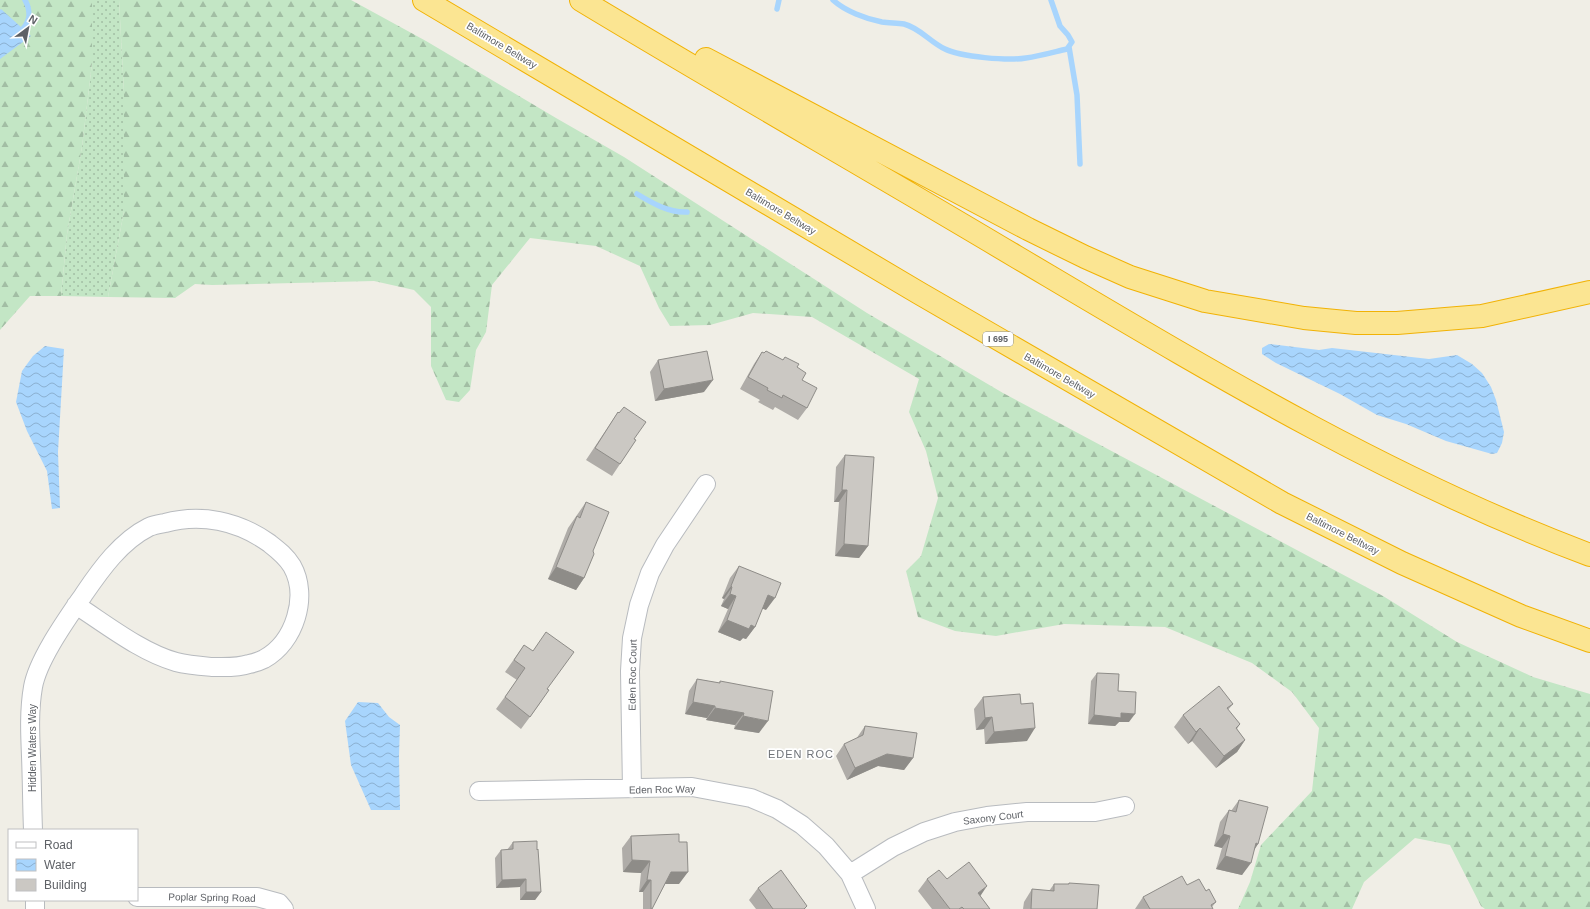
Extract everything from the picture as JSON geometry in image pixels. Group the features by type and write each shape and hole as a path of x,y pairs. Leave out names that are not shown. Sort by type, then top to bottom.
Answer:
{"highway":[{"name":"Baltimore Beltway","path":"424,0 926,297 1282,503 1402,563 1521,616 1590,641"},
{"path":"581,0 1204,368 1290,416 1431,489 1553,542 1590,556"},
{"path":"593,0 1084,257 1130,277 1205,301 1304,318 1356,323 1397,323 1482,316 1590,292"}],"street":[{"name":"Eden Roc Court","path":"632,789 630,671 632,638 639,604 650,573 666,545 706,484"},
{"name":"Hidden Waters Way","path":"33,829 30,715 33,686 39,665 76,606 102,568 129,541 150,527 180,519 203,518 231,523 257,535 282,552 292,566 299,584 299,607 295,624 282,644 265,658 245,666 198,666 176,662 147,650 76,606"},
{"name":"Eden Roc Way","path":"478,791 692,787 751,798 777,809 802,825 826,846 850,874 866,909"},
{"name":"Saxony Court","path":"850,874 894,847 924,832 955,822 987,816 1027,812 1095,812 1125,806"},
{"name":"Poplar Spring Road","path":"138,897 258,897 279,904 284,909"}],"green space":[{"path":"0,0 92,0 92,63 82,147 67,234 61,296 30,296 0,330"},
{"path":"92,0 119,0 124,92 124,211 108,297 61,296 67,234 82,147 92,63"},
{"path":"119,0 351,0 426,41 624,157 867,313 1003,393 1383,596 1457,642 1533,677 1590,694 1590,909 1485,909 1481,906 1450,845 1415,838 1364,882 1352,909 1238,909 1250,882 1261,845 1312,791 1319,728 1292,692 1252,663 1165,627 1064,624 996,636 955,631 918,617 906,571 921,556 938,498 926,451 909,412 919,379 812,317 753,313 710,325 670,326 659,308 640,266 596,246 530,238 492,285 486,332 476,350 470,390 459,402 446,400 431,366 431,307 414,290 374,281 212,285 195,284 175,298 108,297 124,211 124,92"}],"water":[{"path":"1,9 31,36 0,59 0,10"},
{"path":"1269,344 1319,350 1332,348 1429,359 1457,355 1472,364 1482,373 1491,387 1504,432 1502,443 1497,453 1492,454 1446,441 1406,424 1377,415 1340,394 1276,363 1262,354 1262,348"},
{"path":"45,346 64,349 58,452 60,508 52,509 47,471 27,431 16,402 22,371 33,356"},
{"path":"358,702 378,703 389,717 400,725 400,810 371,810 351,765 345,721"}],"building":[{"path":"707,351 713,380 664,389 658,360"},
{"path":"766,351 783,360 785,357 799,364 797,367 806,373 802,380 817,388 807,408 783,395 782,398 748,377 762,352 764,353"},
{"path":"624,407 646,422 634,439 636,440 620,464 595,448 618,412 619,413"},
{"path":"845,455 874,457 868,546 844,544 847,490 842,490"},
{"path":"586,502 609,512 584,578 556,567 577,516 580,518"},
{"path":"739,566 781,583 775,598 768,595 755,627 751,625 749,629 727,620 736,596 730,594 731,586"},
{"path":"546,632 574,652 547,689 549,690 530,717 505,697 525,668 514,660 524,645 533,651"},
{"path":"1097,673 1119,674 1118,691 1136,692 1135,714 1121,713 1121,718 1094,715"},
{"path":"697,679 720,683 720,681 773,691 768,721 743,716 744,713 715,708 715,706 693,702"},
{"path":"1219,686 1233,704 1227,708 1240,724 1236,728 1245,740 1224,756 1200,728 1196,732 1183,715"},
{"path":"1020,694 1021,704 1033,703 1035,728 994,732 992,717 985,718 983,697"},
{"path":"865,726 917,733 913,758 887,754 855,768 844,744 863,735"},
{"path":"1239,800 1268,807 1251,863 1225,856 1230,836 1223,834 1229,810 1236,812"},
{"path":"679,834 679,842 687,842 688,872 671,872 651,909 651,880 647,880 650,861 632,860 631,836"},
{"path":"537,841 541,892 526,892 526,879 502,880 501,850 513,849 513,842"},
{"path":"969,862 987,886 978,893 990,909 964,909 962,907 959,909 950,909 927,879 939,870 947,879"},
{"path":"781,870 807,906 804,909 773,909 758,888"},
{"path":"1182,876 1187,885 1199,879 1206,891 1209,889 1216,902 1211,905 1213,909 1150,909 1143,897"},
{"path":"1069,883 1099,885 1097,909 1031,909 1032,889 1054,891 1054,884"}],"waterway":[{"path":"19,33 26,25 29,18 29,9 25,0"},
{"path":"777,9 779,0"},
{"path":"833,0 843,8 863,17 882,22 910,26 940,46 952,52 985,58 1008,59 1031,57 1067,49 1072,42 1060,26 1051,0"},
{"path":"1069,47 1077,95 1080,164"},
{"path":"637,194 667,209 687,212"}],"district":[{"name":"EDEN ROC","path":"801,754"}]}
